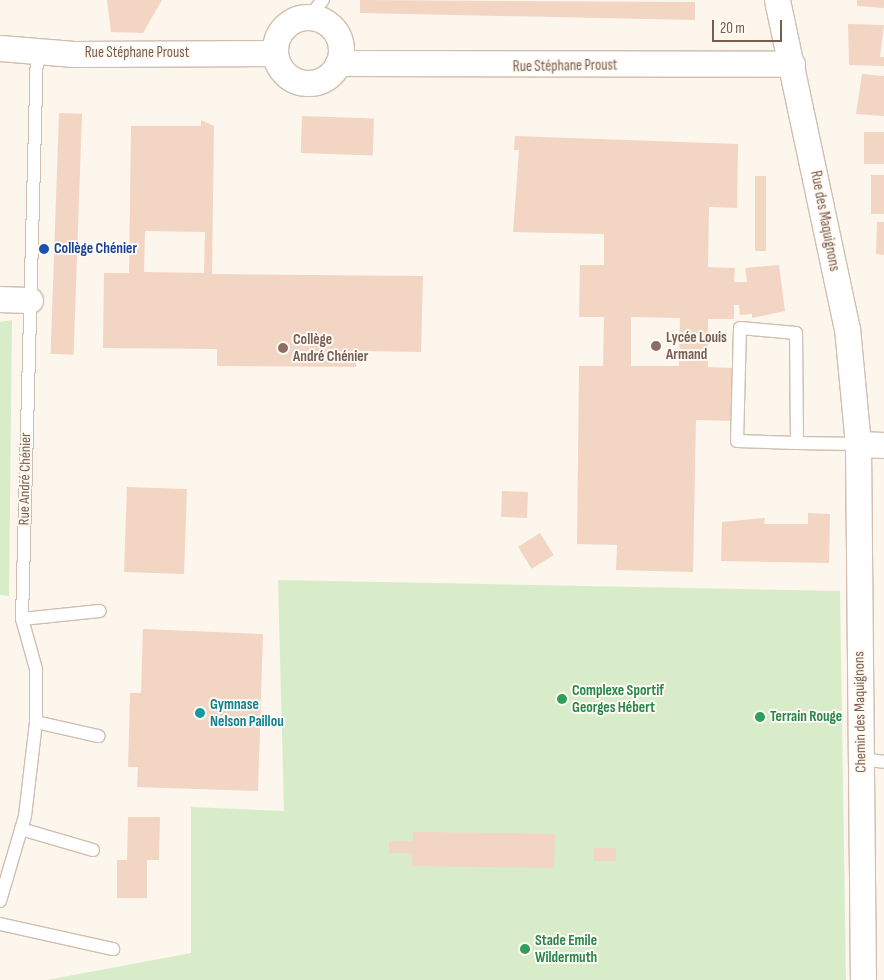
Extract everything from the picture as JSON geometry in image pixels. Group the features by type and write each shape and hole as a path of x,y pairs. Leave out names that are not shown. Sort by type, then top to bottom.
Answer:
{"street":[{"name":"Rue des Maquignons","path":"777,0 847,328 858,444"},
{"path":"304,9 336,32 341,53 338,63 324,79 303,82 284,72 275,53 280,31 304,9"},
{"name":"Rue Stéphane Proust","path":"0,48 275,53"},
{"name":"Rue Stéphane Proust","path":"338,63 792,64"},
{"path":"0,299 30,300"},
{"path":"858,444 884,445"},
{"name":"Chemin des Maquignons","path":"858,444 872,761 863,980"}],"lane":[{"name":"Rue André Chénier","path":"0,902 21,829 36,722 36,669 22,619 37,50"},
{"path":"797,443 796,333 740,328 737,441 797,443 858,444"},
{"path":"22,619 100,611"},
{"path":"36,722 98,736"},
{"path":"21,829 94,850"},
{"path":"0,924 113,949"}],"green space":[{"path":"12,320 9,596 0,595 0,322"},
{"name":"Complexe Sportif Georges Hébert","path":"278,580 840,591 846,980 47,980 191,953 191,807 284,811"}],"building":[{"path":"107,0 162,0 143,33 111,32"},
{"path":"360,0 695,2 695,20 360,13"},
{"path":"857,0 884,0 884,8 857,6"},
{"path":"848,24 884,25 880,57 884,57 884,66 849,65"},
{"path":"862,74 884,76 884,116 856,114"},
{"path":"59,113 82,114 74,355 51,354"},
{"path":"302,116 374,119 373,155 301,153"},
{"path":"201,120 214,126 212,274 423,276 421,352 356,351 356,367 217,366 217,349 103,348 104,273 129,273 131,126 201,126","holes":["145,231 205,232 204,273 144,272"]},
{"path":"864,132 884,132 884,164 864,164"},
{"path":"515,136 738,144 737,208 709,207 708,267 735,268 734,282 747,282 745,268 779,265 785,311 752,318 752,314 740,315 739,305 734,305 734,319 708,319 708,367 733,368 732,421 696,420 693,572 616,570 617,545 577,544 579,366 603,366 604,317 579,317 580,265 604,265 604,234 513,232 519,150 514,150","holes":["631,317 680,318 679,366 631,366"]},
{"path":"871,175 884,175 884,214 871,214"},
{"path":"755,176 766,176 766,251 755,251"},
{"path":"877,222 884,222 884,255 876,254"},
{"path":"127,487 187,489 184,574 124,572"},
{"path":"502,491 528,492 527,518 501,517"},
{"path":"808,513 830,514 829,563 721,561 722,522 765,518 764,524 808,524"},
{"path":"540,533 554,555 532,569 518,547"},
{"name":"Gymnase Nelson Paillou","path":"143,629 263,634 258,791 137,787 138,767 128,767 130,693 141,693"},
{"path":"128,817 160,817 159,860 147,860 147,898 117,898 117,860 127,860"},
{"path":"413,832 555,834 554,868 412,866 412,853 389,853 389,841 413,841"},
{"path":"594,848 616,848 616,861 594,861"}],"place":[{"name":"Collège Chénier","path":"44,249"},
{"name":"Lycée Louis Armand","path":"656,346"},
{"name":"Collège André Chénier","path":"283,348"},
{"name":"Complexe Sportif Georges Hébert","path":"562,699"},
{"name":"Gymnase Nelson Paillou","path":"200,713"},
{"name":"Terrain Rouge","path":"760,717"},
{"name":"Stade Emile Wildermuth","path":"525,949"}]}
